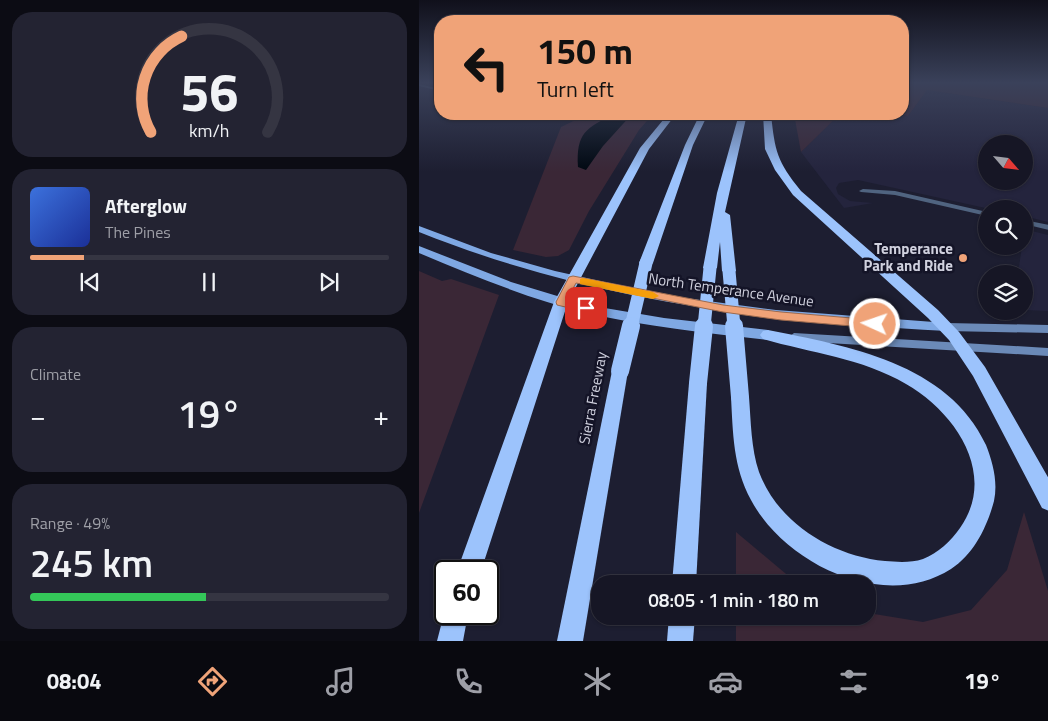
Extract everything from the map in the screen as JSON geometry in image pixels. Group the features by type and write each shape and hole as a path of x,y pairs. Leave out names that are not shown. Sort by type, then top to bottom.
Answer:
{"highway":[{"path":"473,560 561,302 645,148 667,120"},
{"name":"Sierra Freeway","path":"569,641 620,370 646,263 680,168 701,120"},
{"path":"685,575 698,383 710,268 722,193 741,120"},
{"path":"768,120 770,149 778,168 797,192 947,328 963,348 979,372 1048,501"},
{"path":"722,193 748,470 754,485 773,518 791,536 811,550 834,561 857,568 907,574 930,568 949,556 967,540 978,519 982,505 985,478 981,460 971,435 951,409 925,388 882,364 833,349 768,335"},
{"path":"450,641 454,625"},
{"path":"680,641 681,625"}],"main road":[{"name":"North Temperance Avenue","path":"419,229 495,258 573,279 676,300 781,316 857,323 947,328 1048,329"},
{"path":"419,249 561,302 670,324 768,335 1048,352"}],"street":[{"path":"863,191 895,193 978,212"},
{"path":"1033,224 1048,228"}],"shaded area":[{"path":"911,112 1048,112 1048,222 1033,218 1033,200 978,200 978,206 858,180 839,183 836,188 838,194 850,201 873,203 844,208 801,152 834,120 909,120"},
{"path":"576,120 648,120 639,130 589,211 569,250 558,256 546,257 513,250 561,127"},
{"path":"602,120 627,120 603,146 586,170 578,167 579,146 585,133"},
{"path":"795,120 834,120 801,152"},
{"path":"1033,231 1048,235 1048,311 1033,310 1033,265 1019,265 1021,255 1033,255"},
{"path":"419,271 442,281 451,279 499,295 419,513"},
{"path":"1024,512 1048,591 1048,641 736,641 736,625 876,625 876,614 923,622 971,610 1007,570"},
{"path":"736,532 787,575 736,575"}],"slow traffic":[{"path":"583,282 653,296"}],"place":[{"name":"Temperance Park and Ride","path":"963,258"}],"route":[{"path":"586,308 561,302 573,279 723,308 781,316 875,324"}]}
